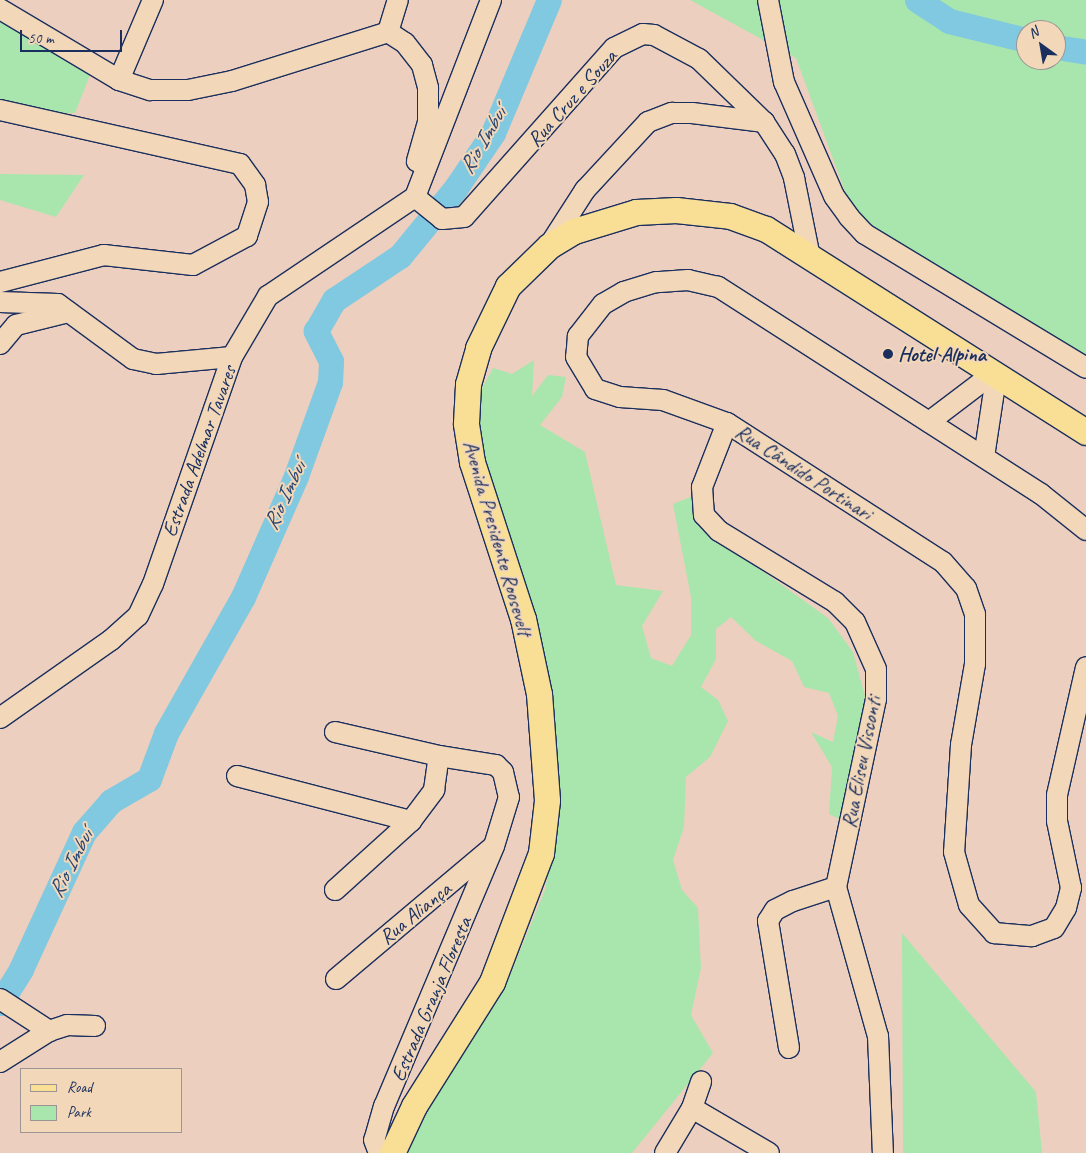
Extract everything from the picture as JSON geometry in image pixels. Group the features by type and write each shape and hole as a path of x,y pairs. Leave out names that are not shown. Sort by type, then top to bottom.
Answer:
{"main road":[{"name":"Avenida Presidente Roosevelt","path":"392,1153 414,1106 492,982 541,853 547,800 539,694 523,619 472,462 466,422 468,384 489,320 508,286 549,246 574,231 636,212 676,210 730,216 766,229 993,377 1086,432"}],"street":[{"path":"119,80 153,0"},
{"path":"388,32 398,0"},
{"path":"420,202 491,0"},
{"path":"768,0 784,82 834,196 849,217 865,234 1086,368"},
{"path":"0,9 119,80 150,90 188,90 232,81 388,32"},
{"path":"388,32 405,43 422,65 428,88 428,122 412,187 420,202"},
{"name":"Rua Cruz e Souza","path":"420,202 442,219 458,220 473,208 614,48 643,34 699,59 764,122 785,154 794,178 810,258"},
{"path":"0,110 240,164 255,185 258,202 247,236 193,265 104,256 0,282"},
{"path":"549,246 579,197 648,122 672,113 692,113 764,122"},
{"name":"Estrada Adelmar Tavares","path":"0,718 111,640 138,616 153,584 232,357 259,309 281,282 420,202"},
{"name":"Rua Cândido Portinari","path":"1086,530 1072,515 984,456 718,287 688,280 656,282 617,296 589,317 578,336 576,357 595,389 620,398 663,400 726,423 943,562 966,588 975,614 975,664 959,763 954,852 969,905 994,933 1032,936 1054,928 1066,908 1071,888 1057,821 1057,795 1086,667"},
{"path":"0,302 42,301 68,312 133,359 156,364 232,357"},
{"path":"0,344 16,325 68,312"},
{"path":"929,422 993,377"},
{"path":"984,456 993,377"},
{"name":"Rua Eliseu Visconti","path":"726,423 702,487 704,514 720,531 835,602 855,622 876,669 876,698 836,887 878,1036 883,1153"},
{"name":"Estrada Granja Floresta","path":"335,732 440,756 496,765 503,772 509,797 494,846 384,1106 374,1140 379,1153"},
{"path":"335,890 411,821 434,790 440,756"},
{"path":"237,776 411,821"},
{"name":"Rua Aliança","path":"336,979 494,846"},
{"path":"789,1048 768,921 775,910 793,901 836,887"},
{"path":"0,999 49,1031"},
{"path":"0,1062 49,1031 67,1025 95,1026"},
{"path":"665,1153 692,1108 702,1082"},
{"path":"692,1108 769,1153"}],"green space":[{"path":"690,0 1086,0 1086,357 854,216 796,58"},
{"path":"0,22 90,75 75,113 0,115"},
{"path":"0,174 84,175 56,217 0,200"},
{"path":"534,360 532,396 548,375 566,377 562,397 540,425 585,452 616,585 663,591 642,626 651,658 672,666 691,635 691,597 673,504 693,496 723,543 828,618 853,652 865,696 855,754 839,819 829,814 832,767 811,732 833,742 838,716 829,693 804,687 792,661 756,641 731,617 716,629 716,659 701,687 718,700 728,721 710,757 686,777 684,827 673,860 682,890 698,908 701,968 691,1015 713,1053 632,1153 406,1153 428,1104 504,990 545,890 558,819 550,712 479,437 481,390 493,368 512,374"},
{"path":"902,933 1036,1092 1042,1153 903,1153"}],"waterway":[{"name":"Rio Imbuí","path":"0,1003 21,969 84,832 111,801 149,779 166,733 243,597 296,476 330,382 331,361 316,331 334,300 400,256 455,189 493,133 549,0"},
{"path":"917,0 949,21 1016,38"},
{"path":"1066,49 1086,52"}],"place":[{"name":"Hotel Alpina","path":"888,354"}]}
